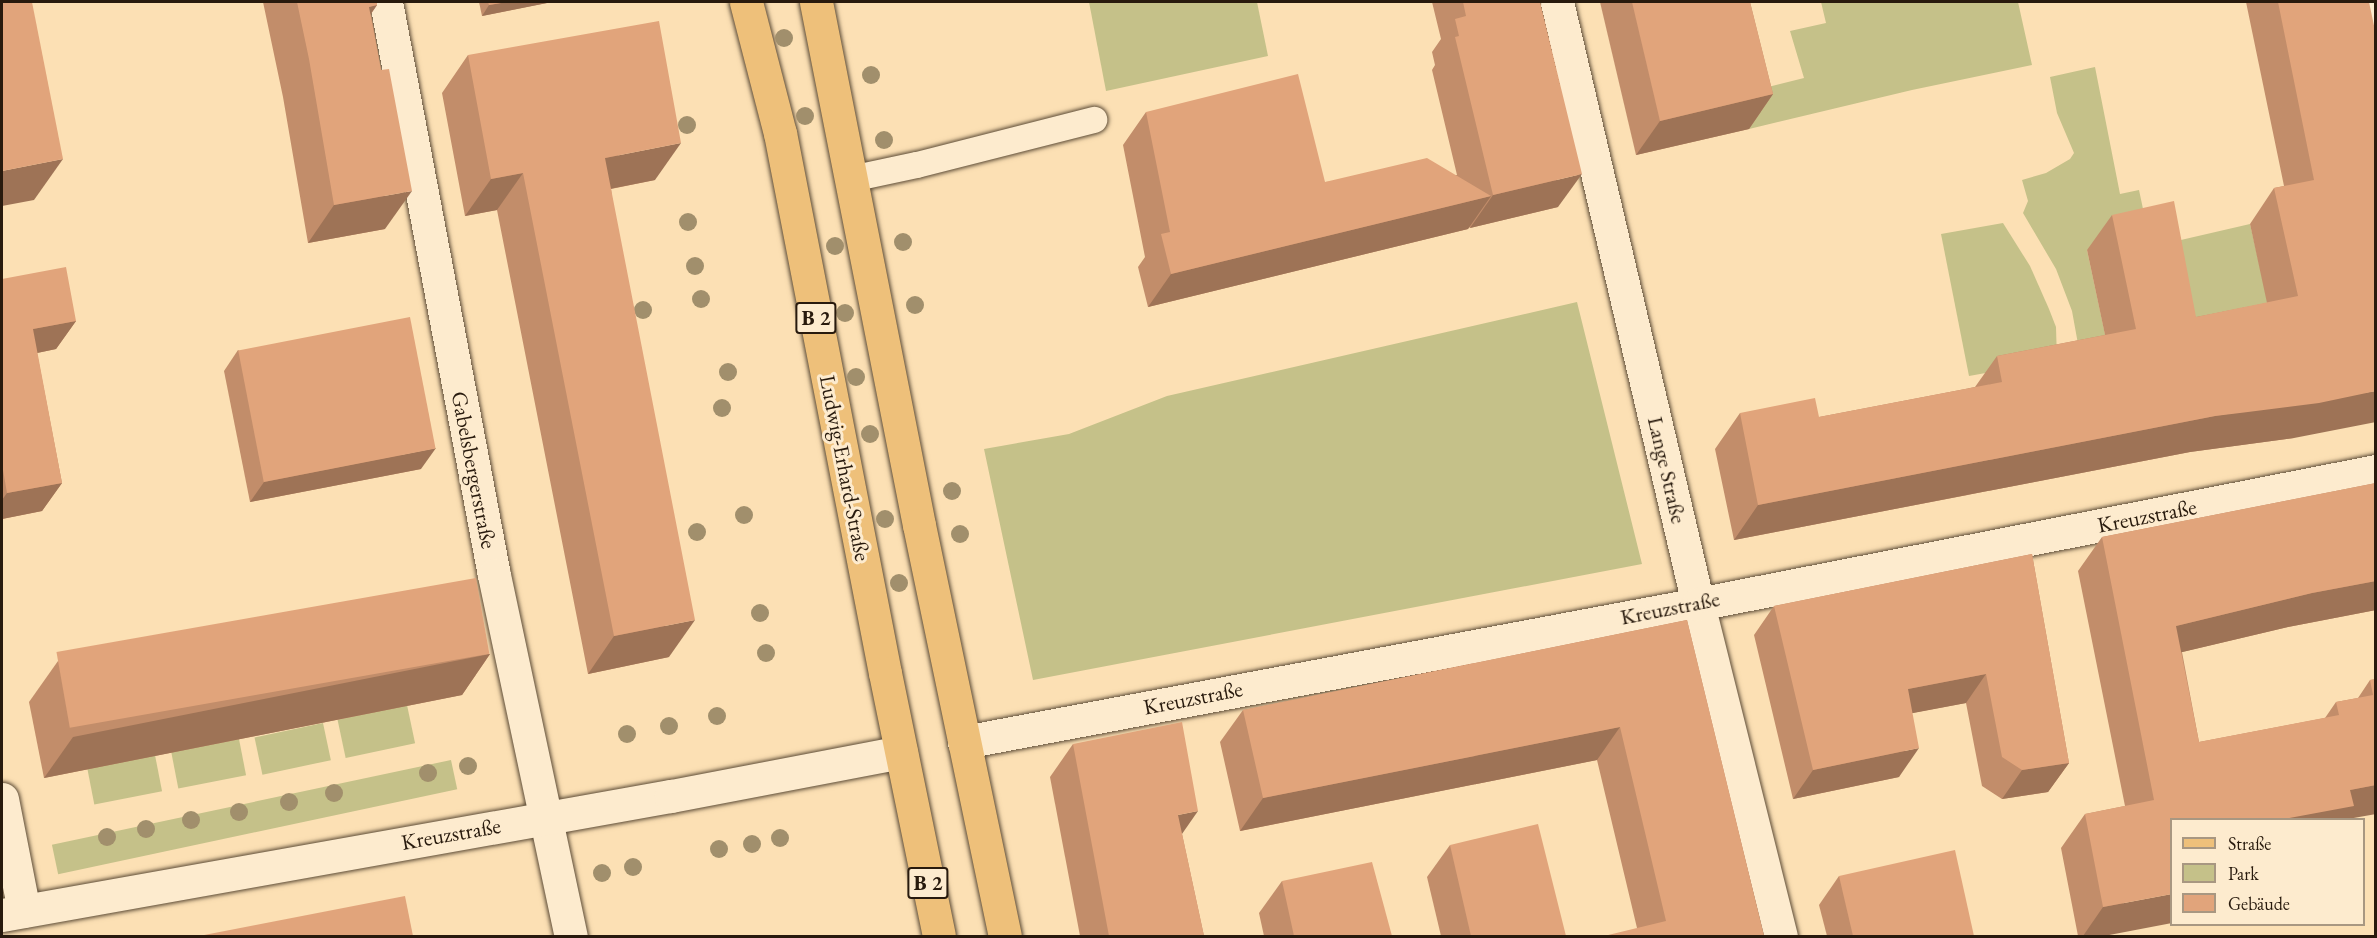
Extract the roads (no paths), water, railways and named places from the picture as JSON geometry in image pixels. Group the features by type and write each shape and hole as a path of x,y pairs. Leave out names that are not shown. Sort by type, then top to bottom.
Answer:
{"main road":[{"name":"Ludwig-Erhard-Straße","path":"746,2 780,133 939,936"},
{"path":"816,2 1005,936"}],"street":[{"name":"Gabelsbergerstraße","path":"386,2 494,574 571,936"},
{"name":"Lange Straße","path":"1557,2 1698,604 1781,936"},
{"path":"2370,2 2376,31"},
{"name":"Kreuzstraße","path":"964,742 1698,604 2376,471"},
{"name":"Kreuzstraße","path":"13,913 901,752"},
{"path":"2,799 13,913"}],"lane":[{"path":"851,179 1094,120"}]}
